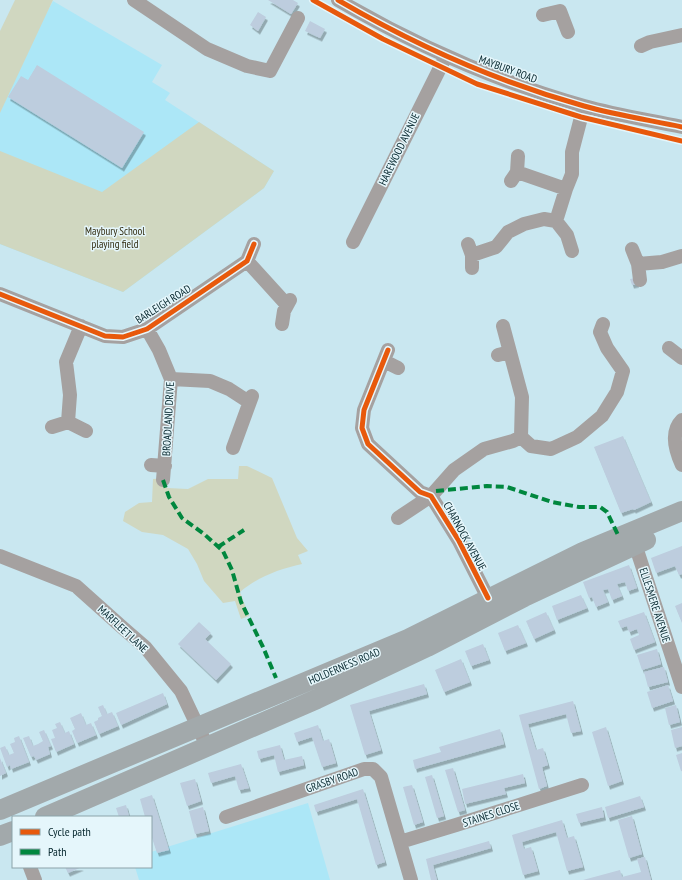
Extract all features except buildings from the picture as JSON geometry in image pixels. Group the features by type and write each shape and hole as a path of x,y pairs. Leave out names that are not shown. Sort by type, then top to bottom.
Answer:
{"highway":[{"name":"HOLDERNESS ROAD","path":"47,816 317,699 427,647 524,597 682,511"},
{"name":"HOLDERNESS ROAD","path":"2,809 408,639 583,552 682,524"},
{"path":"0,836 12,830"}],"street":[{"path":"134,0 151,4 207,49 247,66 270,72 298,18"},
{"name":"MAYBURY ROAD","path":"338,0 366,16 446,56 509,82 584,106 682,127"},
{"path":"543,16 563,6 568,32"},
{"path":"648,48 682,34"},
{"name":"HAREWOOD AVENUE","path":"353,242 446,56"},
{"path":"556,221 572,174 572,152 584,106"},
{"path":"518,156 514,176 566,189"},
{"path":"470,256 496,247 508,232 524,224 544,218 556,221 572,244"},
{"path":"254,244 247,261 288,302 284,311 282,324"},
{"path":"632,249 638,264 640,280"},
{"path":"638,264 662,262 682,256"},
{"name":"BARLEIGH ROAD","path":"0,294 105,336 124,337 147,329 247,261"},
{"path":"502,326 504,354 522,397 521,436 531,446 551,449 577,437 602,416 616,392 623,371 607,348 600,332 603,324"},
{"path":"68,422 70,395 66,362 82,326"},
{"name":"BROADLAND DRIVE","path":"147,329 159,350 171,379 158,466 163,480"},
{"path":"667,346 682,358"},
{"name":"CHARNOCK AVENUE","path":"398,368 386,356 364,410 362,428 368,444 420,492 431,496 459,541 488,598"},
{"path":"171,379 210,382 251,399 233,448"},
{"path":"682,420 678,424 675,440 682,465"},
{"path":"52,427 68,422 86,431"},
{"path":"398,518 431,496 454,470 484,449 513,441 521,436"},
{"name":"ELLESMERE AVENUE","path":"633,538 682,688"},
{"name":"MARFLEET LANE","path":"0,556 76,586 144,647 181,692 207,746"},
{"name":"GRASBY ROAD","path":"226,817 364,769 373,769 381,777 411,880"},
{"name":"STAINES CLOSE","path":"400,842 582,785"},
{"path":"2,809 12,828"},
{"path":"30,868 35,880"}],"shaded area":[{"path":"53,1 162,65 152,82 170,93 165,100 274,171 264,188 123,292 0,244 0,99"},
{"path":"308,803 330,880 139,880 135,868 152,868 152,852"}],"green space":[{"path":"15,0 53,0 0,113 0,31"},
{"name":"Maybury School playing field","path":"199,122 274,171 264,188 123,292 0,244 0,151 102,192"},
{"path":"239,466 247,466 272,478 297,538 308,551 298,555 302,564 269,574 240,592 249,616 241,619 235,601 223,603 204,581 197,564 188,549 163,535 142,532 123,521 125,512 139,503 152,502 153,479 165,478 167,488 188,489 208,479 238,479"}],"marked path":[{"path":"163,480 169,497 182,518 204,534 223,551 232,570 241,602 276,678"},
{"path":"436,491 487,486 507,487 552,502 579,507 600,507 607,512 619,537"},
{"path":"218,547 244,530"}],"cycle path":[{"path":"313,0 383,39 477,84 581,117 682,141"},
{"path":"338,0 427,47 520,86 596,109 682,127"},
{"path":"0,294 105,336 123,337 147,329 247,261 254,244"},
{"path":"388,350 364,410 362,428 368,444 420,492 431,496 459,541 488,598"}]}
